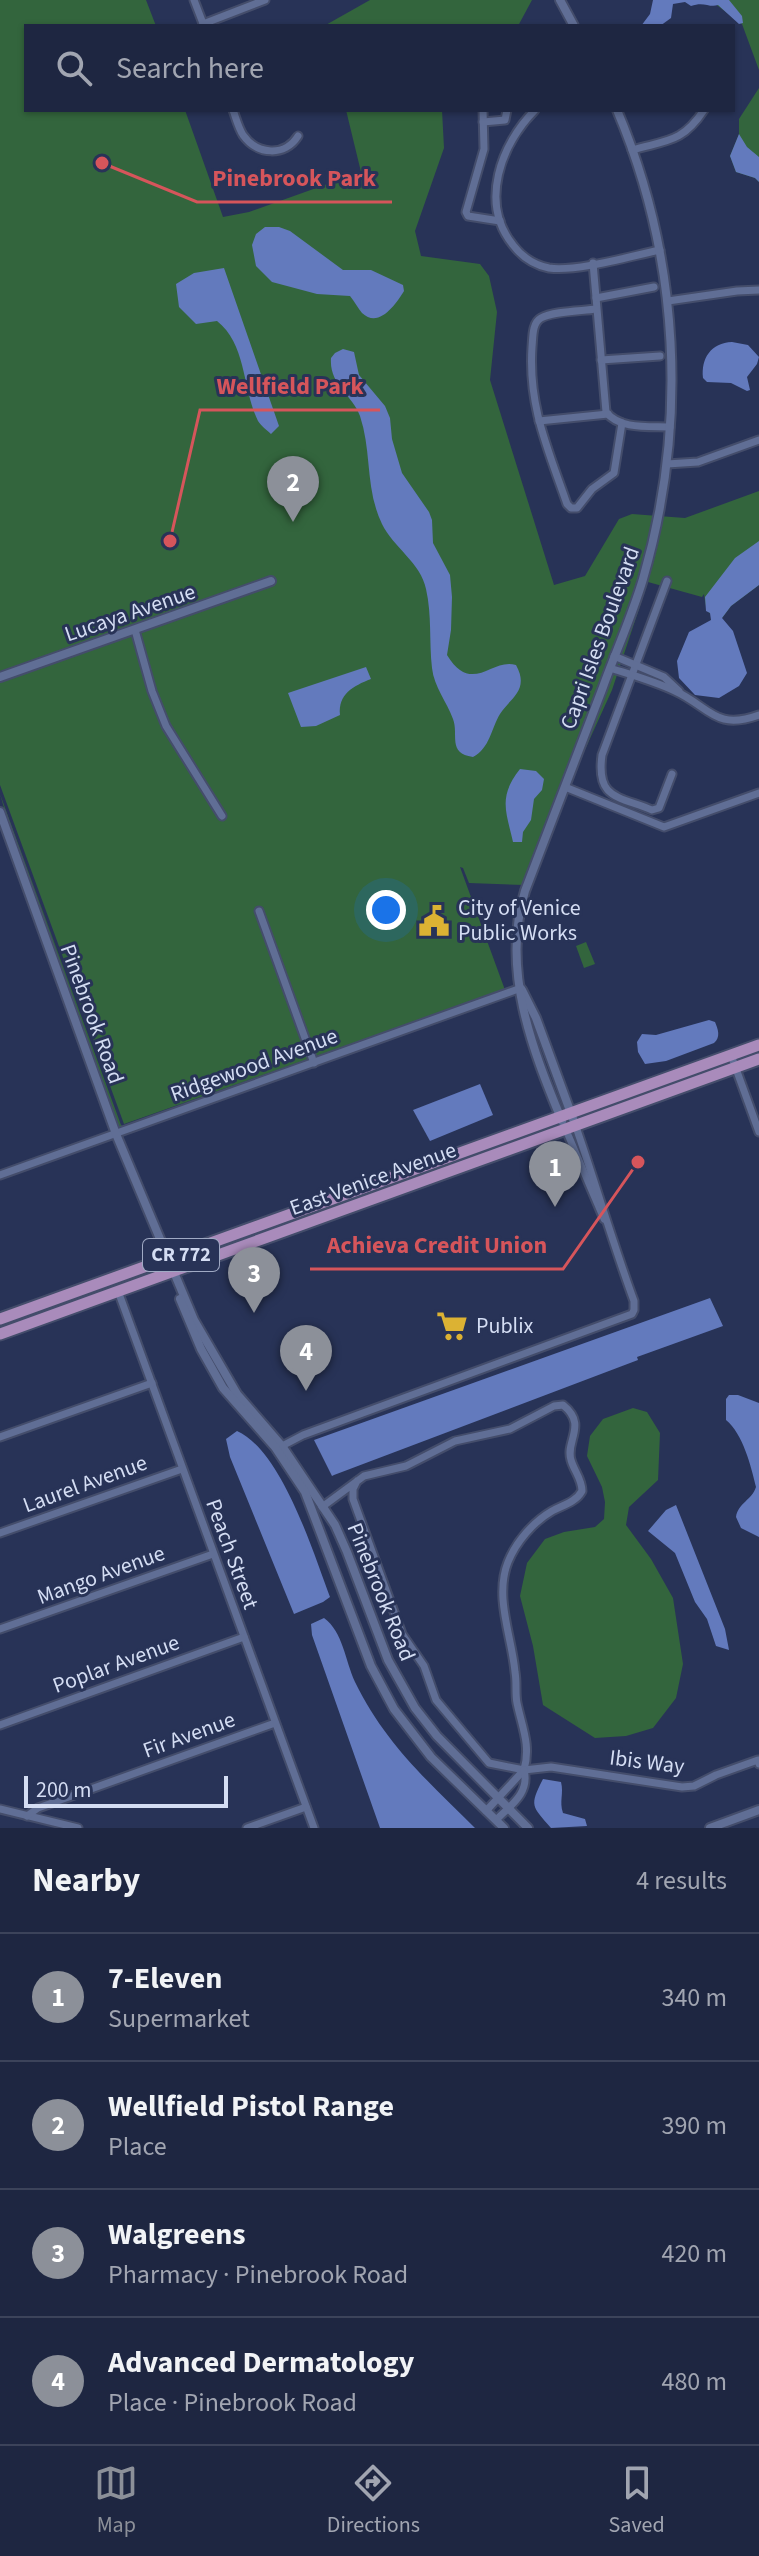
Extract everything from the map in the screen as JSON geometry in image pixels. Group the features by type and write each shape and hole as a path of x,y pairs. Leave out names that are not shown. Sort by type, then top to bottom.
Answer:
{"main road":[{"name":"East Venice Avenue","path":"0,1319 759,1045"},
{"name":"East Venice Avenue","path":"0,1334 759,1059"},
{"path":"359,1205 369,1192 421,1173 434,1163"},
{"path":"305,1224 354,1198 362,1189"}],"street":[{"path":"194,0 204,24"},
{"path":"206,24 265,0"},
{"path":"560,0 573,24"},
{"path":"234,112 244,137 258,147 283,150 298,136"},
{"path":"483,112 483,158 466,212 468,216 500,221"},
{"path":"533,112 518,129 499,174 496,204 500,221 513,246 534,263 557,268 660,250"},
{"name":"Capri Isles Boulevard","path":"571,1129 536,1018 521,988 515,951 519,912 647,563 667,464 673,380 668,301 660,250 632,150 618,112"},
{"path":"632,150 683,135 694,126 703,112"},
{"path":"483,122 507,114 518,129"},
{"path":"593,263 604,403 608,414 622,423 670,427"},
{"path":"596,298 654,287"},
{"path":"668,301 759,290"},
{"path":"596,309 546,316 536,323 530,374 539,421 567,504 574,509 580,506 592,489 614,473 622,423"},
{"path":"601,360 660,356"},
{"path":"539,421 608,414"},
{"path":"667,464 694,463 759,440"},
{"name":"Lucaya Avenue","path":"0,677 271,581"},
{"path":"667,581 602,755 601,782 609,792 656,810 672,774"},
{"path":"135,630 152,691 166,726 222,816"},
{"path":"614,656 664,677 708,713 727,721 742,721 759,715"},
{"path":"610,668 680,693"},
{"path":"565,787 664,827 759,793"},
{"name":"Pinebrook Road","path":"0,812 116,1134 174,1272 176,1289 223,1388 275,1447 305,1492 371,1666 394,1709 431,1757 504,1828"},
{"path":"259,911 314,1063"},
{"name":"Ridgewood Avenue","path":"0,1175 521,988"},
{"path":"731,1055 759,1132"},
{"path":"282,1446 297,1437 629,1316 634,1310 634,1301 607,1224 598,1210 571,1129"},
{"name":"Peach Street","path":"118,1291 314,1828"},
{"name":"Pinebrook Road","path":"204,1347 237,1394 282,1446 343,1541 388,1660 406,1695 437,1736 528,1828"},
{"path":"0,1437 152,1383"},
{"path":"322,1507 367,1475 409,1465 461,1439 516,1427 554,1406 563,1405 569,1411 576,1430 570,1457 582,1491 577,1498 543,1517 528,1532 512,1552 503,1582 516,1675 516,1698 526,1739 526,1780 524,1788 496,1820"},
{"name":"Laurel Avenue","path":"0,1533 182,1469"},
{"path":"341,1494 353,1499 357,1481"},
{"name":"Ibis Way","path":"353,1499 402,1634 424,1666 436,1700 489,1763 524,1770 551,1767 682,1787 694,1786 758,1760 759,1764"},
{"name":"Mango Avenue","path":"0,1629 213,1554"},
{"name":"Poplar Avenue","path":"0,1725 244,1637"},
{"name":"Fir Avenue","path":"27,1816 38,1808 275,1723"},
{"path":"486,1811 524,1770"},
{"path":"247,1828 306,1807"},
{"path":"0,1809 78,1828"},
{"path":"710,1828 759,1810"}],"green space":[{"path":"0,0 146,0 155,24 24,24 24,112 186,112 223,217 249,212 361,172 346,112 442,112 444,148 415,231 421,256 480,264 489,276 497,312 490,380 554,585 585,576 619,519 632,514 685,518 759,491 759,585 731,606 722,618 708,610 704,594 702,597 648,582 612,690 574,774 632,599 524,885 469,883 460,867 505,990 124,1124 0,785"},
{"path":"370,0 532,0 519,24 328,24"},
{"path":"710,0 759,0 759,70 742,24"},
{"path":"759,88 759,182 736,172 730,156 739,134 739,119"},
{"path":"0,794 121,1125 125,1128 119,1131 11,832"},
{"path":"586,942 595,964 584,968 576,946"},
{"path":"633,1408 647,1412 660,1433 658,1480 629,1507 626,1525 651,1559 673,1598 683,1664 676,1698 653,1728 626,1736 595,1738 543,1705 520,1596 527,1563 545,1539 595,1527 604,1519 602,1487 587,1456 590,1436 603,1419"}],"water":[{"path":"653,0 729,0 742,16 743,23 739,24 718,5 673,4 671,18 663,24 642,24 650,14"},
{"path":"739,134 747,147 759,157 759,182 736,172 730,156"},
{"path":"265,227 290,231 343,270 371,270 403,285 404,291 386,313 375,318 362,313 350,296 317,294 272,282 256,266 252,245 256,234"},
{"path":"224,268 279,426 271,434 258,421 239,354 227,331 217,321 196,324 179,307 176,284 194,273"},
{"path":"732,342 748,345 759,357 747,377 750,390 731,383 707,382 703,378 709,353 718,345"},
{"path":"343,349 354,352 359,375 385,406 402,473 432,520 433,543 450,575 451,630 447,655 465,673 473,674 507,664 516,665 520,674 517,693 500,714 483,749 473,757 460,752 457,747 453,719 433,675 429,609 423,580 382,524 373,497 360,416 337,382 331,367 331,358"},
{"path":"759,541 759,585 731,606 722,618 733,631 747,673 739,686 719,698 695,695 679,678 677,661 689,632 711,620 710,613 706,611 705,597 735,558"},
{"path":"366,667 371,679 344,696 340,715 316,726 301,727 288,693"},
{"path":"520,769 536,771 544,779 542,790 534,799 531,820 523,832 522,842 513,842 506,813 506,796"},
{"path":"709,1020 715,1022 718,1030 714,1043 666,1061 645,1064 638,1052 637,1042 642,1034 656,1035"},
{"path":"480,1084 493,1115 430,1141 413,1110"},
{"path":"710,1298 723,1326 332,1476 314,1440"},
{"path":"729,1395 759,1403 759,1537 741,1528 736,1517 739,1508 756,1487 742,1442 726,1420 726,1399"},
{"path":"237,1431 253,1442 282,1480 330,1597 294,1614 230,1457 226,1439"},
{"path":"676,1505 725,1629 729,1650 716,1646 707,1619 695,1602 675,1553 648,1531 666,1510"},
{"path":"324,1618 335,1631 355,1682 380,1725 409,1761 475,1828 380,1828 312,1635 311,1624"},
{"path":"543,1779 561,1782 563,1813 585,1819 587,1826 551,1828 534,1801"}],"place":[{"name":"Pinebrook Park","path":"102,163"},
{"name":"Wellfield Pistol Range","path":"293,522"},
{"name":"Wellfield Park","path":"170,541"},
{"name":"City of Venice Public Works","path":"434,921"},
{"name":"Achieva Credit Union","path":"638,1162"},
{"name":"7-Eleven","path":"555,1207"},
{"name":"Walgreens","path":"254,1313"},
{"name":"Publix","path":"452,1326"},
{"name":"Advanced Dermatology","path":"306,1391"}]}
